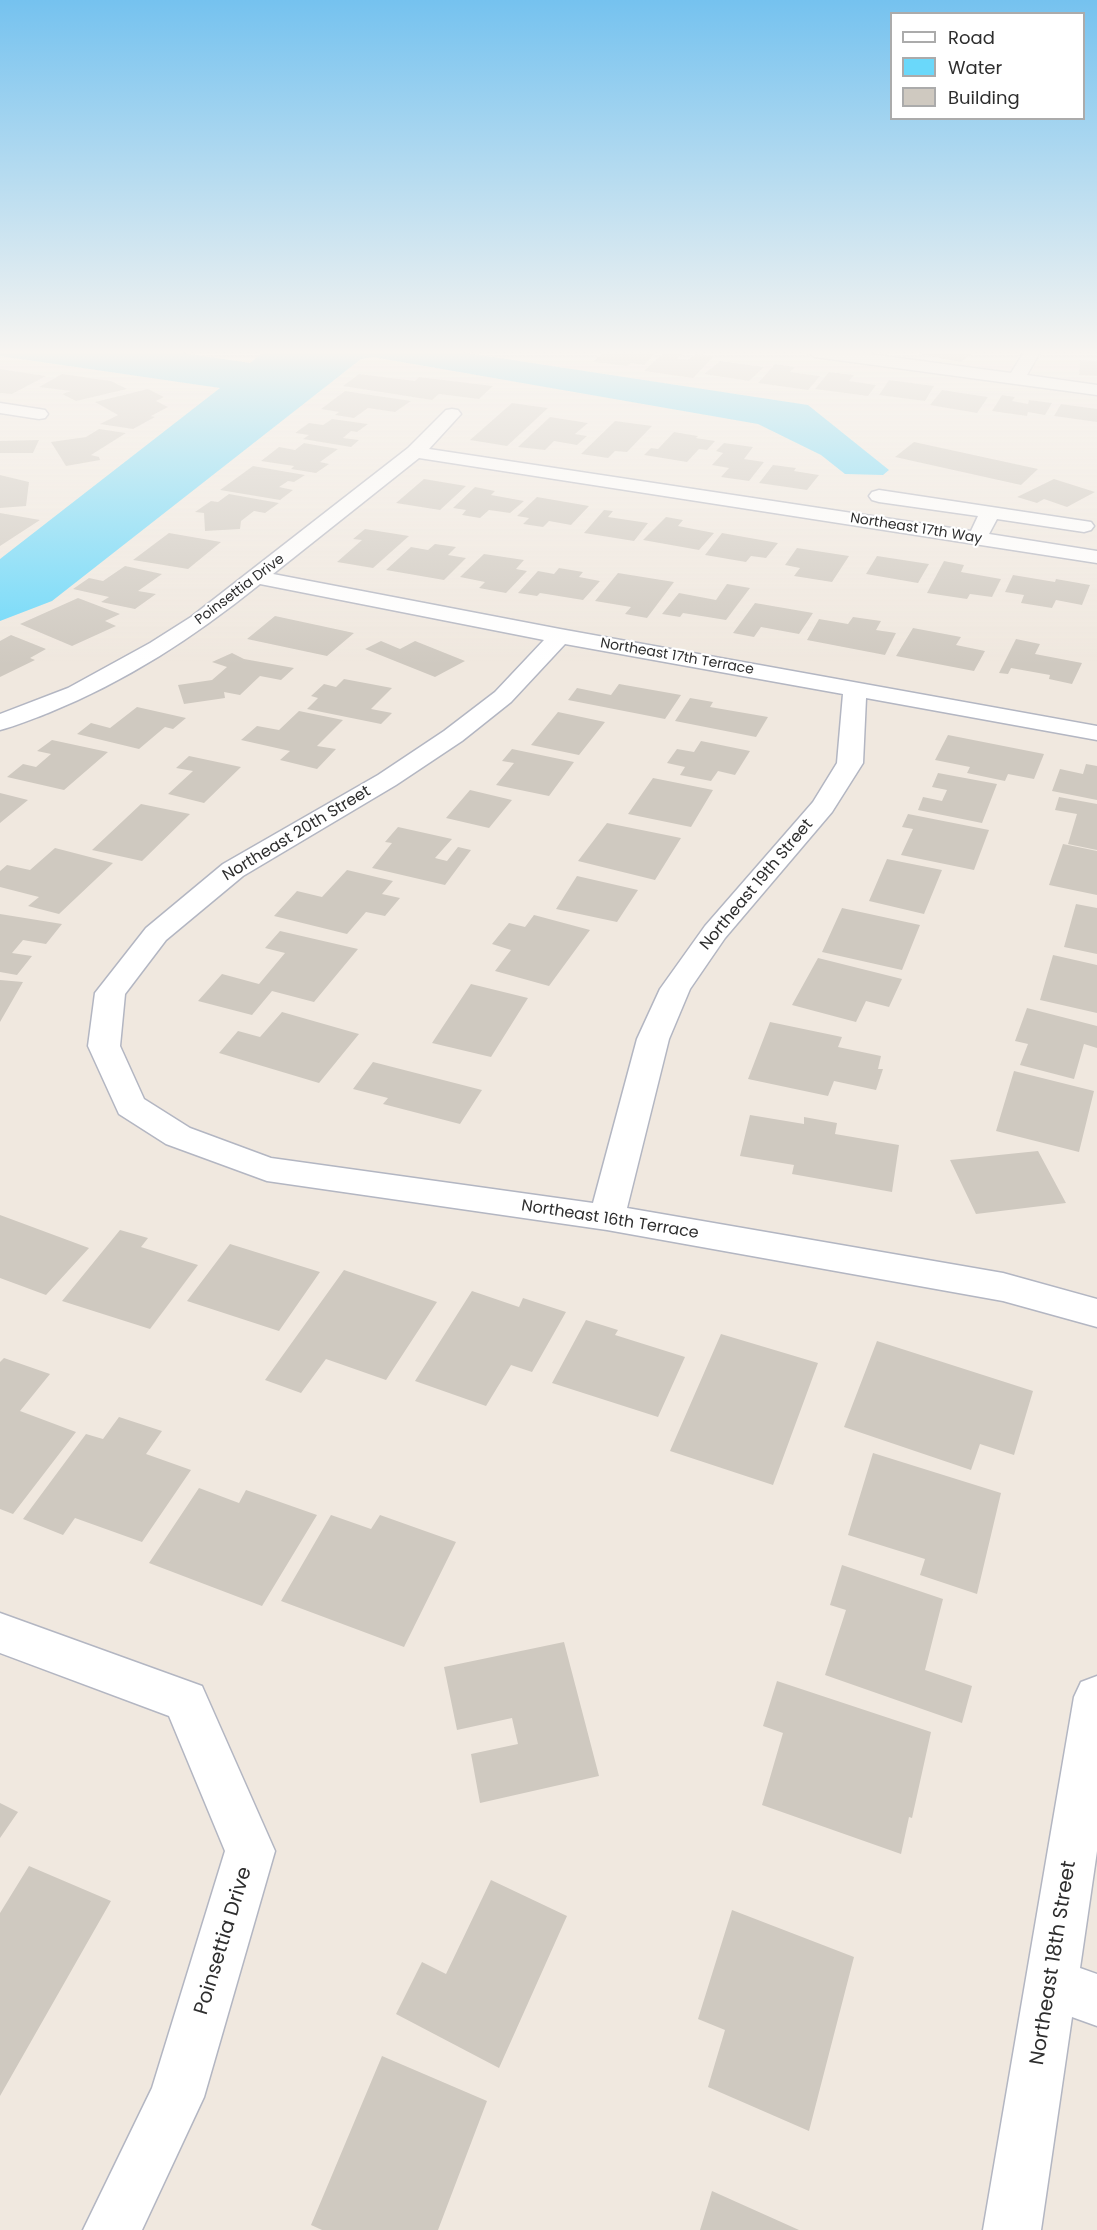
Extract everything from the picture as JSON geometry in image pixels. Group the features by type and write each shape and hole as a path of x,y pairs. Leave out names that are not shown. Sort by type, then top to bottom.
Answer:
{"street":[{"name":"Poinsettia Drive","path":"0,723 75,693 158,648 200,622 410,456"},
{"name":"Northeast 17th Way","path":"442,456 1097,557"},
{"path":"879,496 1084,526"},
{"path":"977,538 990,512"},
{"name":"Northeast 17th Terrace","path":"257,577 560,636 1097,733"},
{"name":"Northeast 20th Street","path":"131,1106 104,1046 110,993 156,934 232,870 387,780 453,736 503,697 560,636"},
{"name":"Northeast 19th Street","path":"607,1217 653,1040 675,989 715,932 823,806 850,763 855,689"},
{"name":"Northeast 16th Terrace","path":"131,1106 178,1136 267,1169 607,1217 1004,1287 1097,1313"},
{"name":"Poinsettia Drive","path":"0,1633 186,1701 250,1851 177,2097 112,2230"},
{"name":"Northeast 18th Street","path":"1012,2230 1074,1992 1097,1697"}],"water":[{"path":"132,456 237,456 52,601 0,621 0,559"},
{"path":"822,456 872,456 889,470 883,475 845,474"}],"building":[{"path":"60,456 95,456 100,460 66,466"},
{"path":"267,456 328,456 320,462 329,464 316,473 291,469 294,466 261,461"},
{"path":"651,456 692,456 687,462"},
{"path":"720,456 746,456 744,459 764,462 749,481 721,477 729,468 712,465"},
{"path":"979,456 1038,469 1021,485 895,457"},
{"path":"773,465 796,468 794,471 819,475 807,490 759,483"},
{"path":"253,466 305,475 279,487 293,490 280,500 220,490"},
{"path":"0,475 29,482 26,506 0,508"},
{"path":"424,479 466,486 440,510 396,503"},
{"path":"1054,479 1095,492 1067,507 1044,499 1037,503 1017,497"},
{"path":"475,487 495,491 491,495 524,501 510,513 489,510 480,518 462,515 466,510 453,508"},
{"path":"229,494 279,503 265,513 254,511 241,521 240,529 205,531 204,513 195,512 211,501 218,502"},
{"path":"537,497 589,506 571,525 549,521 543,527 523,524 529,518 517,516"},
{"path":"604,510 613,511 608,517 648,523 634,541 584,533"},
{"path":"0,513 40,520 0,546"},
{"path":"666,517 683,520 678,526 714,533 699,550 643,540"},
{"path":"365,529 409,536 373,568 337,562 362,540 353,539"},
{"path":"169,533 221,542 188,569 133,560"},
{"path":"722,533 778,543 766,558 751,556 746,562 705,555"},
{"path":"435,544 456,547 448,555 466,558 444,580 386,570 411,547 428,550"},
{"path":"797,548 849,556 832,582 794,576 800,568 785,565"},
{"path":"484,554 524,560 516,569 527,571 506,593 479,588 485,582 460,577"},
{"path":"877,556 929,564 918,583 866,574"},
{"path":"944,561 964,565 961,572 1001,579 992,597 970,594 967,599 927,593"},
{"path":"125,566 162,574 138,591 156,594 135,609 101,602 109,597 73,589 89,578 103,581"},
{"path":"559,568 583,572 579,577 600,581 583,600 540,593 537,596 518,593 538,571 554,574"},
{"path":"618,573 674,582 647,618 625,614 631,607 595,601"},
{"path":"1013,575 1090,585 1082,605 1056,600 1052,608 1021,603 1024,595 1005,592"},
{"path":"727,584 750,588 726,620 683,613 680,617 662,614 679,593 716,600"},
{"path":"78,598 120,614 105,621 116,626 72,646 20,624"},
{"path":"755,603 813,613 799,634 761,627 754,637 733,633"},
{"path":"275,616 354,633 327,656 247,639"},
{"path":"853,617 881,621 876,630 896,633 885,655 807,640 819,619 848,624"},
{"path":"913,628 961,637 956,645 985,651 974,671 896,656"},
{"path":"11,635 46,649 30,658 35,660 0,677 0,641"},
{"path":"1016,639 1040,644 1035,654 1082,663 1072,684 1049,679 1050,675 1011,668 1008,674 999,673"},
{"path":"381,641 400,649 415,641 465,661 435,677 365,649"},
{"path":"232,653 244,659 294,668 281,680 260,676 240,695 224,692 225,698 184,704 178,685 212,680 227,667 212,662"},
{"path":"344,679 392,688 371,709 392,713 381,724 307,709 318,698 311,696 324,684 336,687"},
{"path":"619,684 681,695 665,719 568,700 577,688 611,695"},
{"path":"690,698 713,702 710,707 768,717 756,737 675,721"},
{"path":"137,707 186,718 173,729 165,727 139,749 77,734 91,723 110,728"},
{"path":"299,711 343,720 317,746 336,749 317,769 280,760 290,751 241,740 257,726 279,730"},
{"path":"558,712 605,722 579,755 531,745"},
{"path":"948,735 1044,754 1034,779 1008,774 1005,781 967,773 970,767 935,760"},
{"path":"52,740 108,752 64,790 7,777 23,764 36,767 51,754 37,751"},
{"path":"701,741 750,751 735,775 718,771 711,781 680,775 685,767 667,763 677,749 694,752"},
{"path":"512,749 574,762 549,796 496,785 514,763 502,761"},
{"path":"189,756 241,767 204,803 168,794 193,771 176,768"},
{"path":"1086,764 1097,766 1097,800 1052,791 1060,769 1083,774"},
{"path":"938,773 997,784 982,823 918,810 923,797 942,801 947,790 932,787"},
{"path":"653,778 713,790 691,827 628,814"},
{"path":"470,790 512,800 489,828 446,818"},
{"path":"0,793 28,800 0,823"},
{"path":"1059,797 1097,804 1097,850 1068,844 1077,814 1055,810"},
{"path":"141,804 190,814 142,861 92,850"},
{"path":"908,814 989,830 974,870 901,855 913,829 902,827"},
{"path":"607,823 681,838 655,880 578,861"},
{"path":"398,827 452,839 435,858 447,861 458,847 471,850 445,885 372,868 392,843 385,842"},
{"path":"1063,844 1097,851 1097,895 1049,885"},
{"path":"55,848 113,863 59,914 28,906 39,897 0,887 0,871 7,865 30,870"},
{"path":"887,859 942,870 924,914 869,901"},
{"path":"347,870 393,881 382,894 400,898 385,916 366,912 347,934 274,916 297,891 322,897"},
{"path":"577,876 638,890 617,922 556,909"},
{"path":"1076,904 1097,908 1097,954 1064,947"},
{"path":"842,908 920,925 902,970 822,952"},
{"path":"0,914 62,924 46,944 23,940 12,953 32,956 17,975 0,972"},
{"path":"534,915 590,930 549,986 495,971 511,950 492,944 509,923 525,927"},
{"path":"280,931 358,949 314,1002 272,991 252,1015 198,1001 222,974 259,984 285,953 265,948"},
{"path":"1053,955 1097,965 1097,1013 1040,1000"},
{"path":"818,958 902,979 889,1007 866,1001 856,1022 792,1005"},
{"path":"0,980 23,982 0,1022"},
{"path":"471,984 528,998 491,1057 432,1043"},
{"path":"1027,1008 1097,1026 1097,1048 1084,1044 1074,1079 1020,1065 1028,1044 1015,1041"},
{"path":"282,1012 359,1034 319,1083 219,1053 238,1031 260,1037"},
{"path":"770,1022 842,1037 838,1047 881,1056 878,1069 883,1069 876,1090 834,1081 828,1096 748,1079"},
{"path":"373,1062 482,1090 460,1124 383,1104 388,1098 353,1089"},
{"path":"1014,1071 1094,1091 1079,1152 996,1131"},
{"path":"750,1115 804,1124 804,1117 837,1123 835,1134 899,1145 892,1192 792,1174 794,1165 740,1156"},
{"path":"1038,1151 1066,1203 976,1214 950,1160"},
{"path":"0,1215 89,1248 46,1295 0,1278"},
{"path":"120,1230 148,1238 141,1247 198,1265 150,1329 62,1301"},
{"path":"230,1244 320,1272 279,1331 187,1301"},
{"path":"344,1270 437,1302 386,1380 326,1359 301,1393 265,1380"},
{"path":"472,1291 519,1307 523,1298 566,1312 532,1372 511,1365 486,1406 415,1381"},
{"path":"586,1320 618,1330 615,1335 685,1357 658,1417 552,1383"},
{"path":"721,1334 818,1363 773,1485 670,1451"},
{"path":"877,1341 1033,1391 1014,1455 980,1444 971,1470 844,1427"},
{"path":"4,1358 50,1374 20,1411 76,1432 13,1514 0,1509 0,1362"},
{"path":"119,1417 162,1431 146,1454 191,1470 142,1542 75,1518 63,1535 23,1519 86,1434 103,1439"},
{"path":"873,1453 1001,1493 977,1594 920,1575 925,1559 848,1535"},
{"path":"199,1488 239,1503 246,1490 317,1515 262,1606 149,1563"},
{"path":"331,1515 371,1529 380,1515 456,1542 404,1647 281,1601"},
{"path":"842,1565 943,1599 925,1670 972,1686 962,1723 825,1675 846,1610 830,1605"},
{"path":"564,1642 599,1776 480,1803 471,1754 518,1744 512,1718 457,1730 444,1667"},
{"path":"777,1681 931,1732 912,1818 909,1817 901,1854 762,1805 783,1733 763,1726"},
{"path":"0,1803 18,1812 0,1838"},
{"path":"29,1866 111,1901 0,2096 0,1913"},
{"path":"491,1880 567,1916 499,2068 396,2014 422,1962 446,1974"},
{"path":"732,1910 854,1957 809,2131 708,2087 725,2030 698,2019"},
{"path":"382,2056 487,2101 438,2230 322,2230 311,2225"},
{"path":"712,2191 799,2230 700,2230"}]}
